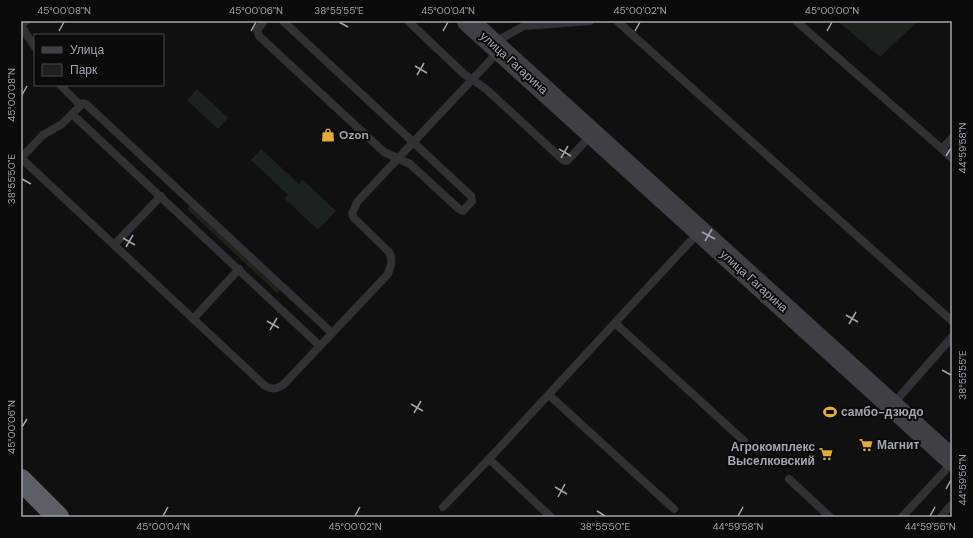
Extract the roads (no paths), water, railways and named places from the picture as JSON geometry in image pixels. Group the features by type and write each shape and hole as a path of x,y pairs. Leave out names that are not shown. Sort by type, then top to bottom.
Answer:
{"highway":[{"path":"21,480 58,517"}],"street":[{"name":"улица Гагарина","path":"468,21 952,460"}],"lane":[{"path":"26,21 21,26 34,46"},
{"path":"264,21 257,30 259,36 384,152 410,164 459,209 466,209 472,201 471,196 283,21"},
{"path":"408,21 464,74 486,89 563,160 567,161 592,134"},
{"path":"332,333 89,106 83,103 80,105 62,124 43,135 21,158 265,386 271,389 278,389 284,384 388,274 392,258 389,252 358,222 352,214 358,202 472,79 496,47 524,26 590,21"},
{"path":"618,21 952,321"},
{"path":"796,21 952,158"},
{"path":"61,86 80,105"},
{"path":"72,114 320,346"},
{"path":"942,149 952,138"},
{"path":"114,245 160,196"},
{"path":"443,506 549,395 699,232"},
{"path":"193,319 239,269"},
{"path":"615,323 744,441"},
{"path":"892,405 952,337"},
{"path":"549,395 674,509"},
{"path":"489,459 551,517"},
{"path":"902,517 952,463"},
{"path":"789,479 830,517"},
{"path":"941,517 952,504"}],"place":[{"name":"Ozon","path":"328,135"},
{"name":"самбо-дзюдо","path":"830,412"},
{"name":"Магнит","path":"866,445"},
{"name":"Агрокомплекс Выселковский","path":"826,454"}]}
